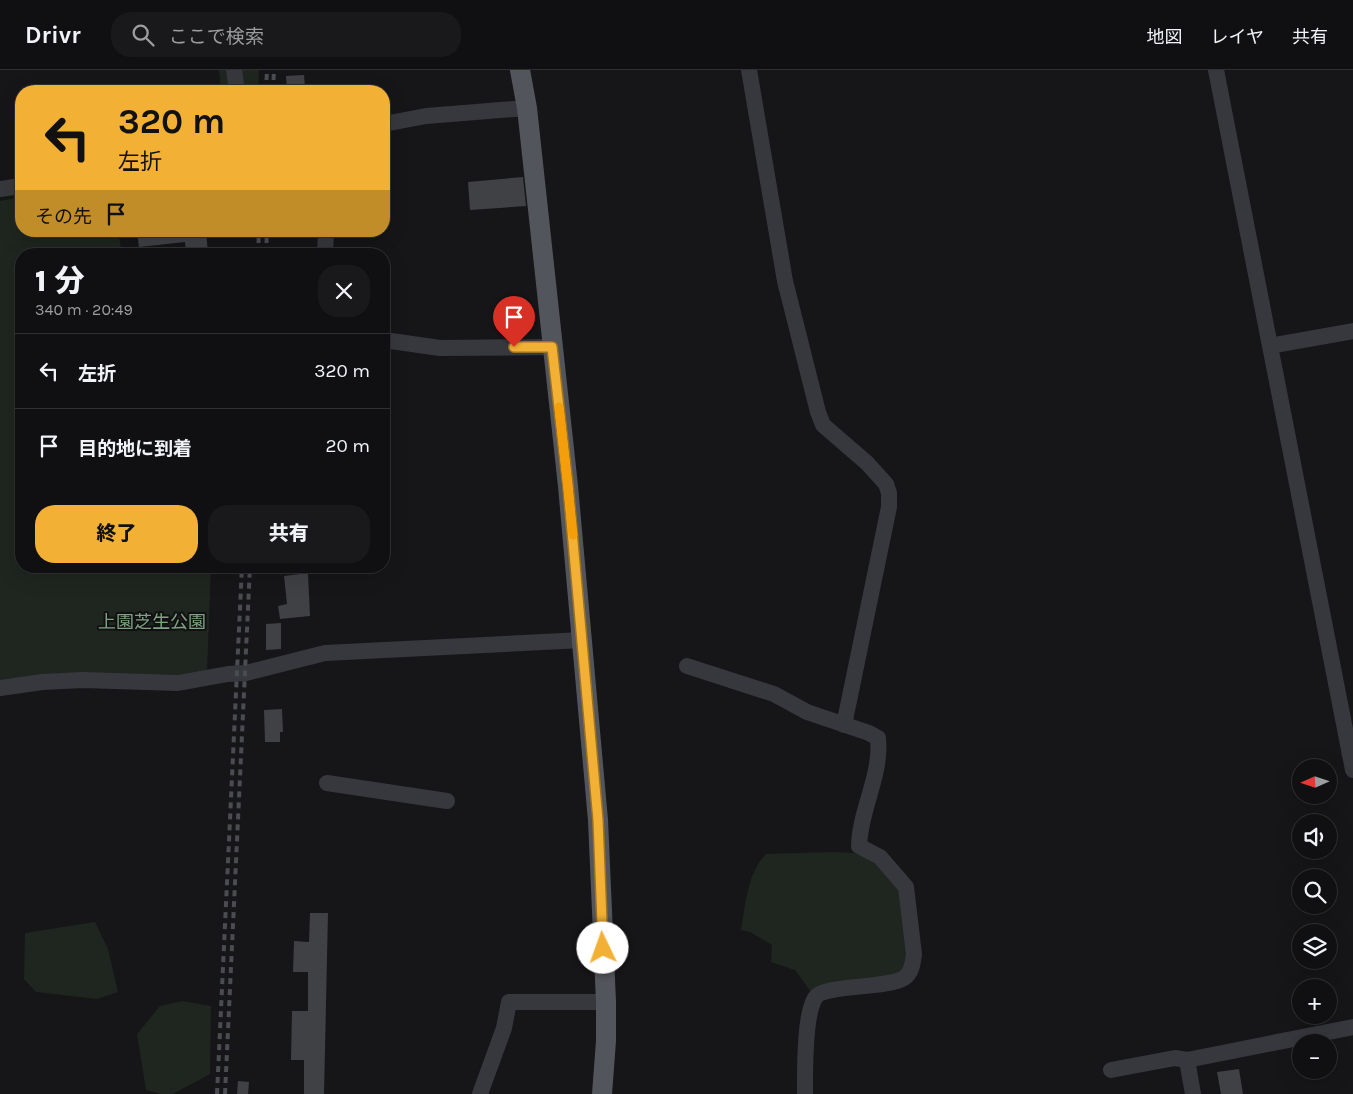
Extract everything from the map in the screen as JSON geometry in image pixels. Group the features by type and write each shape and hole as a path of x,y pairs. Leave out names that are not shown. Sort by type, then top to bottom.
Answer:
{"main road":[{"path":"520,70 541,235 568,486 598,820 606,1002 606,1041 602,1094"}],"street":[{"path":"234,70 235,85"},
{"path":"749,70 785,281 818,412 823,425 868,463 886,484 889,493 889,507 844,724"},
{"path":"1216,70 1353,770"},
{"path":"390,123 426,116 526,108"},
{"path":"0,189 15,187"},
{"path":"1270,346 1353,331"},
{"path":"390,341 440,348 552,347"},
{"path":"0,688 42,682 83,680 178,683 221,675 246,673 325,653 582,640"},
{"path":"687,666 774,694 806,712 869,733 878,738 880,753 860,832 859,846 880,857 906,887 913,959 909,973 904,978 883,983 824,991 816,996 811,1008 808,1032 805,1094"},
{"path":"327,783 447,802"},
{"path":"480,1094 504,1028 509,1002 606,1002"},
{"path":"1111,1070 1175,1058 1187,1060 1353,1027"},
{"path":"1187,1060 1193,1094"}],"green space":[{"path":"219,70 259,70 258,85 220,85"},
{"name":"上園芝生公園","path":"15,198 15,237 119,237 121,248 15,248 15,573 211,573 207,672 185,676 0,683 0,201"},
{"path":"855,853 879,862 904,890 910,955 904,974 811,992 795,970 771,962 772,945 750,932 741,930 751,880 766,854"},
{"path":"95,922 108,949 118,992 97,999 36,992 24,979 25,933"},
{"path":"182,1001 211,1006 210,1074 173,1094 161,1094 146,1090 137,1034 160,1006"}],"building":[{"path":"304,75 305,85 287,85 286,76"},
{"path":"523,177 526,206 470,210 468,182"},
{"path":"138,237 207,237 207,248 186,248 185,242 139,247"},
{"path":"308,573 310,616 280,619 278,606 287,604 284,576"},
{"path":"281,623 281,649 266,650 266,624"},
{"path":"282,709 283,732 280,732 280,742 265,742 264,710"},
{"path":"310,913 328,913 324,1094 304,1094 304,1060 291,1060 292,1011 308,1011 308,972 293,972 294,941 309,942"},
{"path":"1239,1069 1243,1094 1221,1094 1217,1072"},
{"path":"238,1081 249,1082 248,1094 237,1094"}],"railway":[{"path":"266,85 267,70"},
{"path":"273,85 274,70"},
{"path":"258,248 259,237"},
{"path":"266,248 267,237"},
{"path":"217,1094 242,573"},
{"path":"225,1094 250,573"}],"slow traffic":[{"path":"559,407 573,535"}],"route":[{"path":"514,347 552,347 576,565 598,820 603,948"}]}
